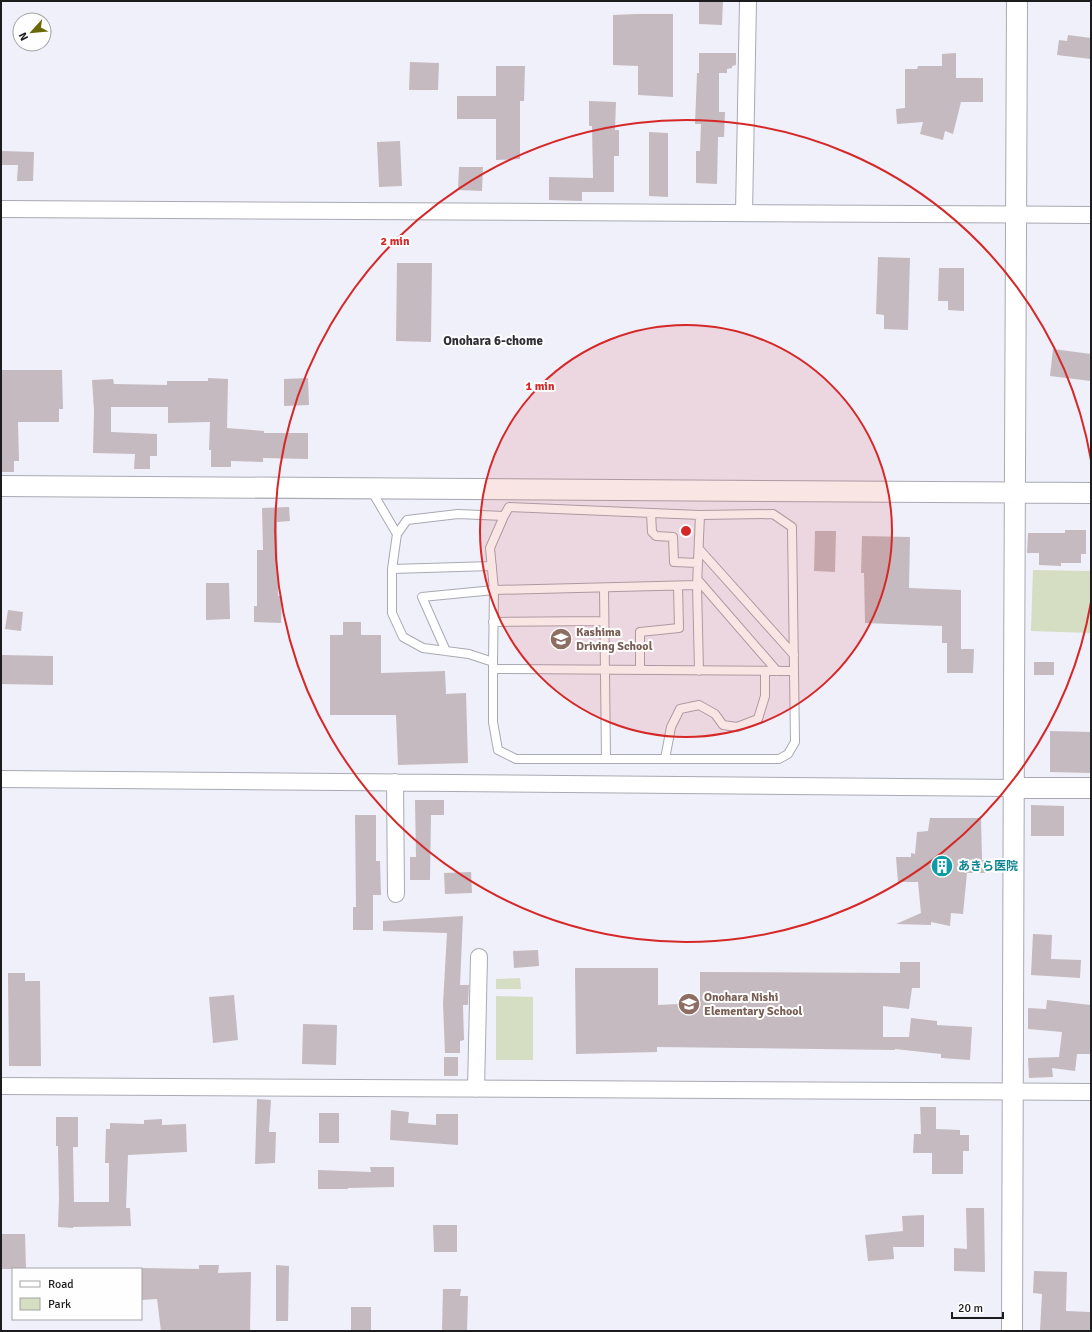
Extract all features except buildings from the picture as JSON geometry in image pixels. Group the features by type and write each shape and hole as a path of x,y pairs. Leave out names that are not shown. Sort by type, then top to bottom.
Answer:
{"street":[{"path":"744,213 748,1"},
{"path":"1012,1331 1011,1092 1016,492 1017,1"},
{"path":"1,209 1091,215"},
{"path":"1,486 1091,493"},
{"path":"1,779 1091,788"},
{"path":"395,782 396,894"},
{"path":"476,1089 479,957"},
{"path":"1,1086 1091,1092"}],"lane":[{"path":"370,489 397,534"},
{"path":"509,507 651,513 700,515 773,514 792,527 795,742 788,754 779,759 516,760 498,750 493,722 494,590 490,548 509,507"},
{"path":"651,513 652,532 656,536 673,537 674,562 698,562"},
{"path":"504,516 458,514 407,520 397,534 392,569 392,613 403,637 423,648 469,654 493,666 605,670 794,671"},
{"path":"699,670 697,583 700,515"},
{"path":"699,549 794,655"},
{"path":"392,569 492,566"},
{"path":"446,651 422,597 494,590 678,586 697,583"},
{"path":"697,583 777,671"},
{"path":"640,670 640,632 679,628 678,586"},
{"path":"604,588 606,759"},
{"path":"493,622 604,621"},
{"path":"665,759 671,727 680,709 698,705 715,714 724,725 737,726 758,719 765,696 765,671"}],"green space":[{"path":"1033,570 1091,571 1091,633 1031,631"},
{"path":"520,978 521,989 496,989 496,979"},
{"path":"496,996 533,997 533,1060 496,1060"}],"place":[{"name":"Kashima Driving School","path":"561,639"},
{"name":"あきら医院","path":"942,866"},
{"name":"Onohara Nishi Elementary School","path":"689,1004"}],"district":[{"name":"Onohara 6-chome","path":"493,341"}]}
